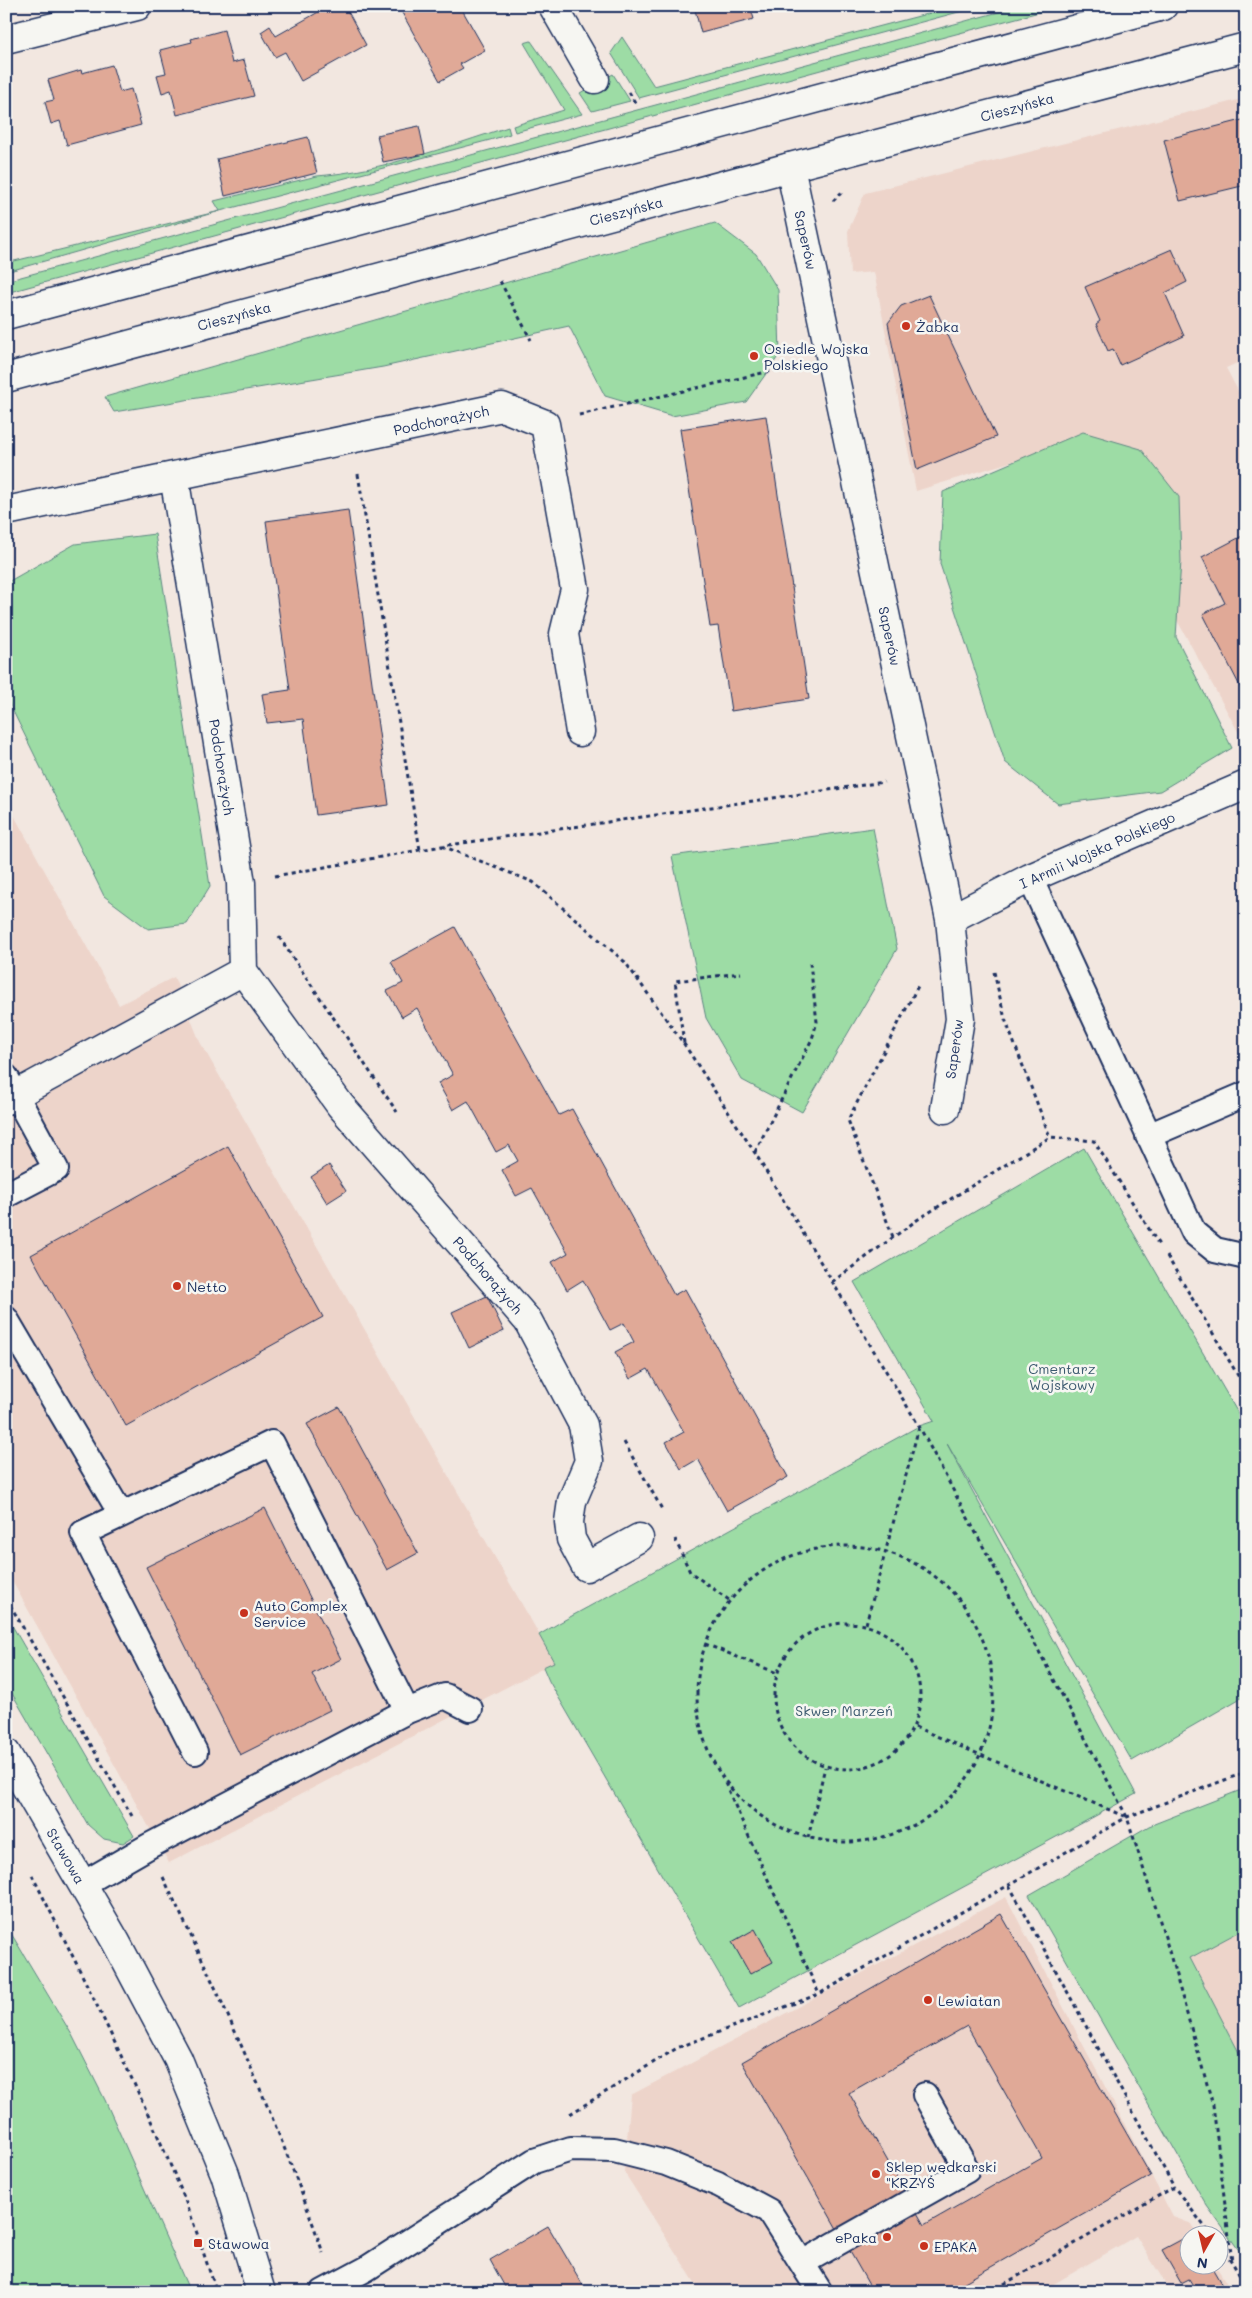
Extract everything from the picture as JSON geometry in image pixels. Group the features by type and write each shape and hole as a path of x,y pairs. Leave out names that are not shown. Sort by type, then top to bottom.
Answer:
{"street":[{"path":"6,39 137,6"},
{"path":"552,6 594,79"},
{"path":"6,315 1163,6"},
{"name":"Cieszyńska","path":"6,378 790,167 1246,47"},
{"name":"Saperów","path":"790,167 950,919 960,1019 945,1109"},
{"name":"Podchorążych","path":"6,511 502,407 545,424 576,589 564,634 580,732"},
{"name":"Podchorążych","path":"174,476 240,883 243,971 340,1105 528,1321 583,1425 589,1461 572,1501 569,1522 571,1539 586,1568 639,1538"},
{"name":"I Armii Wojska Polskiego","path":"950,919 1030,878 1246,785"},
{"path":"10,1090 243,971"},
{"name":"Stawowa","path":"6,1753 83,1884 178,2060 225,2174 261,2292"}],"lane":[{"path":"1030,878 1194,1233 1216,1250 1246,1257"},
{"path":"6,1195 56,1169 10,1090"},
{"path":"1148,1136 1246,1094"},
{"path":"6,1319 121,1514"},
{"path":"195,1752 83,1533 272,1443 407,1712"},
{"path":"83,1884 149,1846 407,1712 445,1696 470,1709"},
{"path":"802,2263 967,2170 925,2095"},
{"path":"330,2289 366,2269 534,2162 571,2149 614,2150 666,2163 718,2184 769,2211 820,2292"}],"path":[{"path":"498,276 531,340"},
{"path":"583,414 800,365"},
{"path":"358,474 420,850"},
{"path":"240,883 442,846 891,781"},
{"path":"442,846 533,882 625,962 684,1044 755,1153 919,1426 1127,1818 1165,1937 1213,2105 1232,2262"},
{"path":"278,935 400,1115"},
{"path":"755,1153 812,1039 817,1022 810,963"},
{"path":"684,1044 675,981 741,973"},
{"path":"894,1237 848,1120 920,983"},
{"path":"832,1282 917,1220 1050,1137 1094,1141 1193,1298 1246,1389"},
{"path":"866,1624 919,1426"},
{"path":"620,1435 667,1520"},
{"path":"674,1537 690,1572 729,1600"},
{"path":"724,1780 747,1806 776,1826 808,1838 850,1843 891,1836 929,1818 960,1790 982,1754 994,1714 993,1671 981,1631 957,1595 925,1568 886,1551 843,1545 800,1552 761,1571 729,1600 715,1621 705,1644 696,1690 703,1738 724,1780 819,1994"},
{"path":"6,1598 149,1846 227,2009 300,2184 330,2289"},
{"path":"844,1622 866,1624 890,1635 908,1654 919,1677 921,1702 915,1727 903,1745 887,1758 868,1767 846,1770 826,1767 805,1756 788,1740 777,1718 774,1696 777,1673 788,1653 803,1637 822,1627 844,1622"},
{"path":"705,1644 777,1673"},
{"path":"915,1727 982,1754 1127,1818"},
{"path":"808,1838 826,1767"},
{"path":"569,2115 677,2048 819,1994 1127,1818 1246,1772"},
{"path":"28,1867 93,1995 163,2149 184,2197 217,2292"},
{"path":"1010,1885 1174,2187 1204,2226"},
{"path":"990,2292 1174,2187"},
{"path":"1230,2259 1246,2286"}],"shaded area":[{"path":"1246,98 1246,359 1226,368 1246,406 1246,746 1079,441 916,491 874,272 850,274 848,231 865,193"},
{"path":"6,801 119,1005 174,977 200,1042 555,1662 169,1863 6,1570"},
{"path":"1006,1897 1173,2217 1193,2226 1180,2226 1180,2276 1222,2276 1232,2292 1171,2292 1136,2236 1040,2292 701,2292 624,2172 631,2095"},
{"path":"1246,1928 1246,2066 1190,1958"}],"green space":[{"path":"957,6 981,6 639,98 611,53 622,37 654,86"},
{"path":"1021,6 1062,6 850,62 6,293 6,281"},
{"path":"531,41 582,114 515,132 513,126 564,110 524,43"},
{"path":"613,74 630,101 592,111 580,93"},
{"path":"508,127 510,134 490,140 220,211 214,201 317,176 389,164"},
{"path":"220,211 6,272 6,263"},
{"path":"715,223 756,254 778,290 780,354 746,402 672,416 605,396 569,326 383,367 114,412 105,397"},
{"path":"1083,432 1141,449 1179,497 1181,561 1176,637 1232,748 1160,791 1058,804 1005,762 940,564 943,492"},
{"path":"155,534 210,886 187,924 148,929 104,896 6,697 6,583 75,544"},
{"path":"873,828 897,949 802,1112 742,1080 706,1018 672,856"},
{"path":"1084,1148 1246,1427 1246,1695 1132,1761 946,1442 1136,1794 739,2008 549,1681 543,1667 554,1662 539,1635 919,1426 934,1421 854,1282"},
{"path":"6,1615 134,1836 123,1843 104,1839 88,1825 6,1683"},
{"path":"1246,1788 1246,1928 1190,1958 1246,2066 1246,2260 1230,2238 1230,2226 1221,2226 1207,2206 1029,1895 1149,1826"},
{"path":"6,1925 72,2035 105,2100 190,2292 6,2292"}],"building":[{"path":"329,6 345,6 366,45 301,81 285,52 275,57 261,32 270,26 276,36"},
{"path":"410,6 460,6 485,50 460,64 463,68 440,81 401,11"},
{"path":"694,6 750,6 754,19 701,33"},
{"path":"224,30 232,63 244,60 254,96 177,115 171,90 162,93 157,75 166,73 160,50 192,42 191,39"},
{"path":"112,65 120,92 131,89 141,125 67,145 60,121 51,124 45,102 54,100 48,80 81,70 82,73"},
{"path":"1246,119 1246,185 1180,201 1164,140"},
{"path":"419,126 425,154 383,162 377,135"},
{"path":"308,137 317,173 225,196 217,159"},
{"path":"1172,249 1187,282 1165,293 1184,336 1120,365 1113,349 1108,351 1096,324 1100,321 1085,287"},
{"path":"929,295 996,437 917,470 888,323 901,306"},
{"path":"766,416 809,699 731,711 718,626 710,627 680,429"},
{"path":"348,510 389,805 316,815 303,719 267,723 262,694 290,690 266,521"},
{"path":"1246,534 1246,698 1203,614 1225,603 1202,557"},
{"path":"455,927 559,1115 572,1109 674,1295 685,1289 788,1477 727,1511 698,1459 681,1469 666,1442 684,1432 648,1369 630,1379 615,1352 634,1342 624,1323 610,1330 583,1280 567,1290 552,1262 568,1253 532,1188 516,1196 502,1170 518,1161 509,1145 496,1152 468,1101 453,1110 438,1083 453,1075 417,1008 402,1017 387,991 403,983 391,962"},
{"name":"Netto","path":"228,1146 323,1317 126,1426 31,1255"},
{"path":"329,1165 346,1191 327,1203 311,1177"},
{"path":"487,1296 504,1331 469,1348 452,1312"},
{"path":"339,1407 418,1553 387,1570 307,1424"},
{"name":"Auto Complex Service","path":"265,1508 341,1659 312,1674 330,1710 240,1755 146,1567"},
{"path":"1001,1914 1151,2176 947,2292 873,2292 742,2062","holes":["967,2026 1042,2158 924,2225 849,2093"]},
{"path":"755,1929 773,1962 750,1974 732,1942"},
{"path":"548,2226 587,2292 497,2292 505,2287 490,2260"},
{"path":"1180,2240 1180,2276 1217,2276 1226,2292 1197,2292 1189,2279 1181,2283 1162,2250"}],"place":[{"name":"Żabka","path":"906,326"},
{"name":"Osiedle Wojska Polskiego","path":"754,356"},
{"name":"Netto","path":"177,1286"},
{"name":"Auto Complex Service","path":"244,1613"},
{"name":"Lewiatan","path":"928,2000"},
{"name":"Sklep wędkarski \"KRZYŚ","path":"876,2174"},
{"name":"ePaka","path":"887,2237"},
{"name":"Stawowa","path":"198,2243"},
{"name":"EPAKA","path":"924,2246"}],"park label":[{"name":"Cmentarz Wojskowy","path":"1062,1376"},
{"name":"Skwer Marzeń","path":"844,1710"}]}
